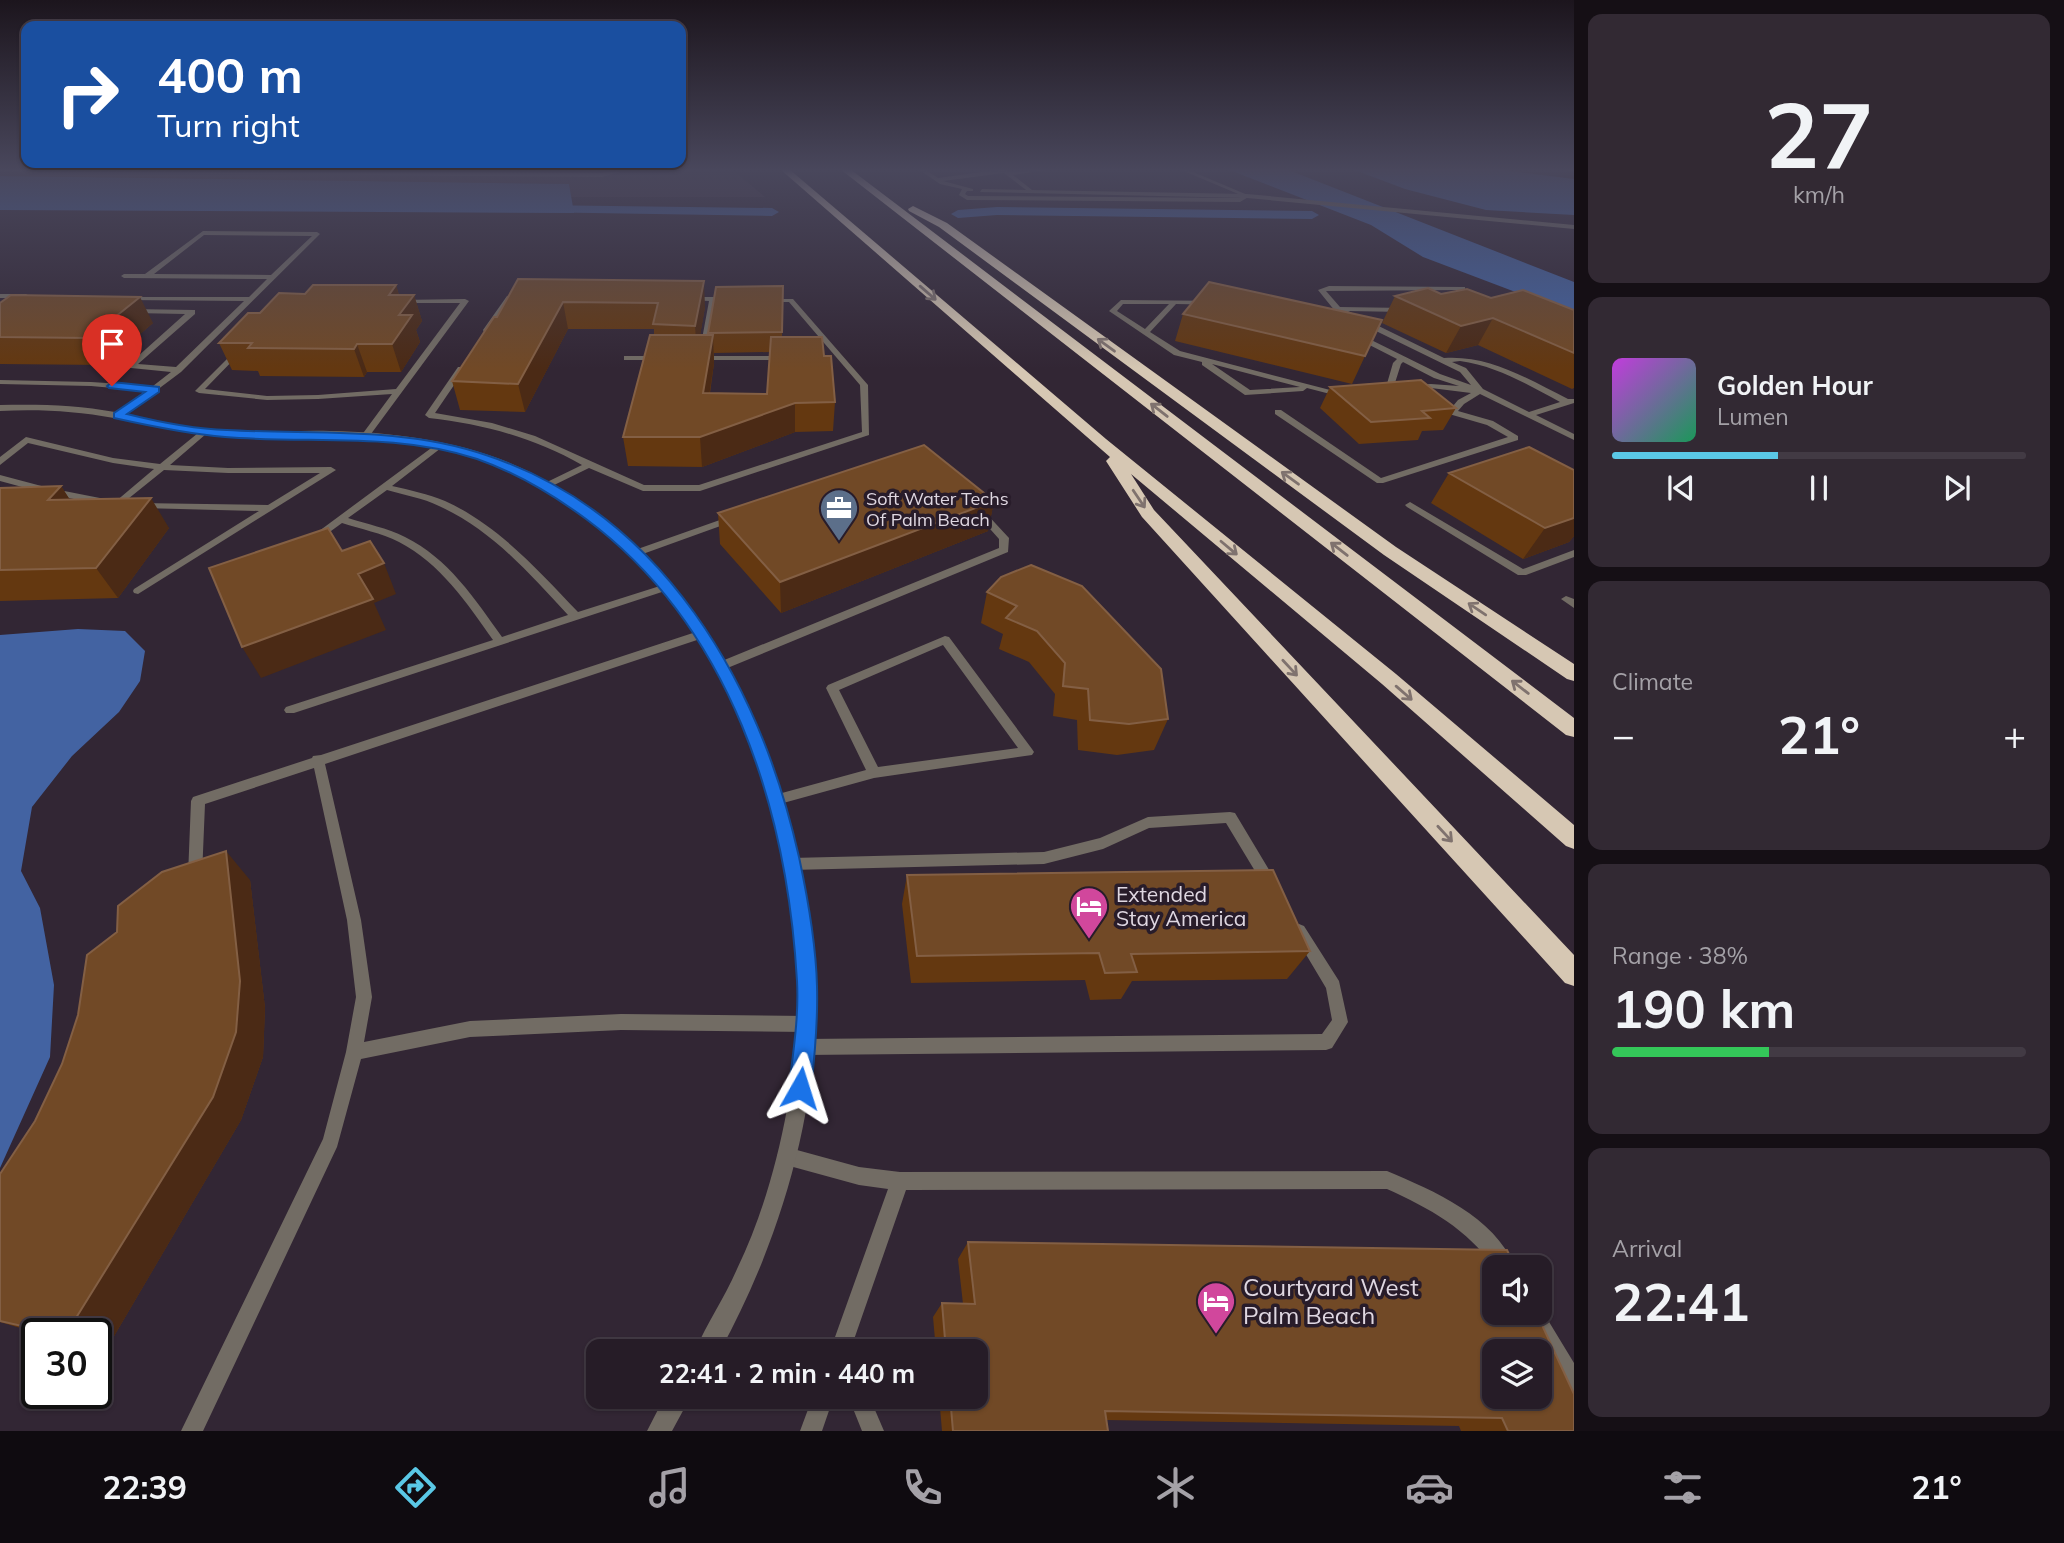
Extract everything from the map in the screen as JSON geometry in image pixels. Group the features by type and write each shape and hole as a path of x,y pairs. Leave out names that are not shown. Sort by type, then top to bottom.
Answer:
{"highway":[{"path":"862,236 1101,442 1389,679 1574,839"},
{"path":"931,236 1574,729"},
{"path":"958,236 1390,551 1574,674"},
{"path":"1101,442 1148,513 1574,974"}],"street":[{"path":"1,408 68,409 118,415 203,432 365,436 438,446 482,457 548,485 583,508 636,553 667,587 702,634 721,666 761,752 776,800 797,891 807,983 807,1024 798,1109 776,1196 753,1257 713,1339"},
{"path":"659,1431 672,1409"}],"lane":[{"path":"147,276 199,236"},
{"path":"118,415 178,370 315,236"},
{"path":"124,276 273,277"},
{"path":"1463,288 1321,290 1338,309 1463,370 1480,391"},
{"path":"0,296 35,296 26,303"},
{"path":"116,297 251,299"},
{"path":"481,339 509,297 523,297"},
{"path":"672,299 739,299"},
{"path":"702,358 713,299"},
{"path":"466,361 429,415 469,419 554,444 589,465 643,488 699,488 866,433 864,385 791,300 752,299"},
{"path":"365,436 465,301 397,301"},
{"path":"1480,391 1431,386 1335,393 1177,353 1113,311 1121,302 1229,303 1351,332 1437,376 1480,391 1574,438"},
{"path":"1146,332 1174,302"},
{"path":"1338,309 1408,310"},
{"path":"124,311 192,312 131,366 178,370"},
{"path":"243,345 199,391 267,398 398,391"},
{"path":"824,356 838,355"},
{"path":"626,358 677,358"},
{"path":"690,358 798,358"},
{"path":"1198,358 1248,393 1314,388"},
{"path":"1389,389 1397,363 1403,358"},
{"path":"1444,361 1458,358 1486,362 1571,401"},
{"path":"0,382 91,384 155,389"},
{"path":"1278,412 1380,481 1515,438 1490,424 1452,412 1461,402 1480,391"},
{"path":"1528,415 1571,401"},
{"path":"1562,431 1574,427"},
{"path":"118,504 203,432"},
{"path":"0,463 26,440 51,443 123,462 219,473 331,470 138,591"},
{"path":"302,547 438,446"},
{"path":"548,485 589,465"},
{"path":"0,478 48,491 118,504 271,508"},
{"path":"385,487 441,503 475,520 513,551 576,617"},
{"path":"721,666 1004,550 1004,538 969,499"},
{"path":"1410,505 1522,573 1574,553"},
{"path":"636,553 740,516"},
{"path":"340,519 403,540 438,564 467,595 500,642"},
{"path":"290,710 667,587"},
{"path":"195,876 198,801 318,759 702,634"},
{"path":"776,800 874,773 1028,752 945,640 832,688 874,773"},
{"path":"192,1431 327,1152 354,1052 363,997 354,920 318,759"},
{"path":"791,864 1044,858 1103,844 1148,823 1230,817 1278,896"},
{"path":"804,1047 1326,1042 1340,1022 1333,986 1292,919"},
{"path":"354,1052 470,1029 621,1022 807,1024"},
{"path":"786,1156 859,1176 900,1181 1387,1180 1458,1214 1497,1255"},
{"path":"844,1339 900,1181"},
{"path":"1540,1325 1574,1382"},
{"path":"811,1431 819,1409"},
{"path":"864,1409 873,1431"}],"water":[{"path":"1389,236 1456,236 1574,282 1574,314 1423,257"},
{"path":"78,629 125,631 145,651 140,681 119,712 72,756 32,807 21,871 40,908 54,985 50,1057 0,1168 0,635"}],"building":[{"path":"518,279 704,281 695,326 653,324 658,303 563,302 518,384 452,381 494,317 497,317"},
{"path":"1209,282 1382,320 1365,356 1183,314"},
{"path":"313,285 396,285 389,295 414,295 399,315 412,315 392,344 357,344 354,349 248,348 252,343 219,343 248,313 260,313 279,293 305,294"},
{"path":"783,286 782,332 708,333 716,287"},
{"path":"1428,288 1441,294 1467,289 1491,298 1523,290 1574,310 1574,353 1493,318 1461,326 1395,296"},
{"path":"11,295 140,297 89,338 0,337 0,303"},
{"path":"650,335 713,335 703,393 767,394 771,337 822,337 824,356 831,356 835,402 795,403 700,437 623,437"},
{"path":"1421,380 1456,408 1422,411 1430,418 1371,422 1330,387"},
{"path":"924,445 994,501 780,582 718,513"},
{"path":"1529,447 1574,470 1574,518 1545,528 1449,473"},
{"path":"61,486 48,500 151,498 96,568 0,570 0,488"},
{"path":"328,528 342,551 370,541 384,563 358,574 373,599 242,647 209,568"},
{"path":"1031,565 1082,586 1161,669 1168,719 1129,724 1090,720 1088,689 1063,686 1065,663 1037,631 1006,618 1017,606 987,592 1001,577"},
{"path":"226,851 240,981 236,1032 213,1097 76,1318 21,1318 21,1326 0,1321 0,1174 35,1121 62,1064 78,1015 87,955 117,932 118,906 162,872"},
{"path":"1273,870 1310,951 1131,954 1137,972 1105,973 1099,953 917,956 907,875"},
{"name":"Courtyard West Palm Beach","path":"968,1242 1507,1250 1509,1255 1482,1255 1482,1325 1542,1325 1549,1339 1482,1339 1482,1409 1552,1409 1552,1347 1574,1394 1574,1431 1508,1431 1502,1418 1105,1411 1108,1431 953,1431 951,1409 988,1409 988,1339 945,1339 942,1303 975,1304"}],"place":[{"name":"Soft Water Techs Of Palm Beach","path":"839,542"},
{"name":"Extended Stay America","path":"1089,940"},
{"name":"Courtyard West Palm Beach","path":"1216,1335"}],"route":[{"path":"112,386 155,389 118,415 186,430 225,434 375,437 431,444 482,457 551,487 583,508 618,536 651,568 682,605 711,647 738,696 761,752 781,816 797,891 807,983 807,1024 800,1088"}]}
